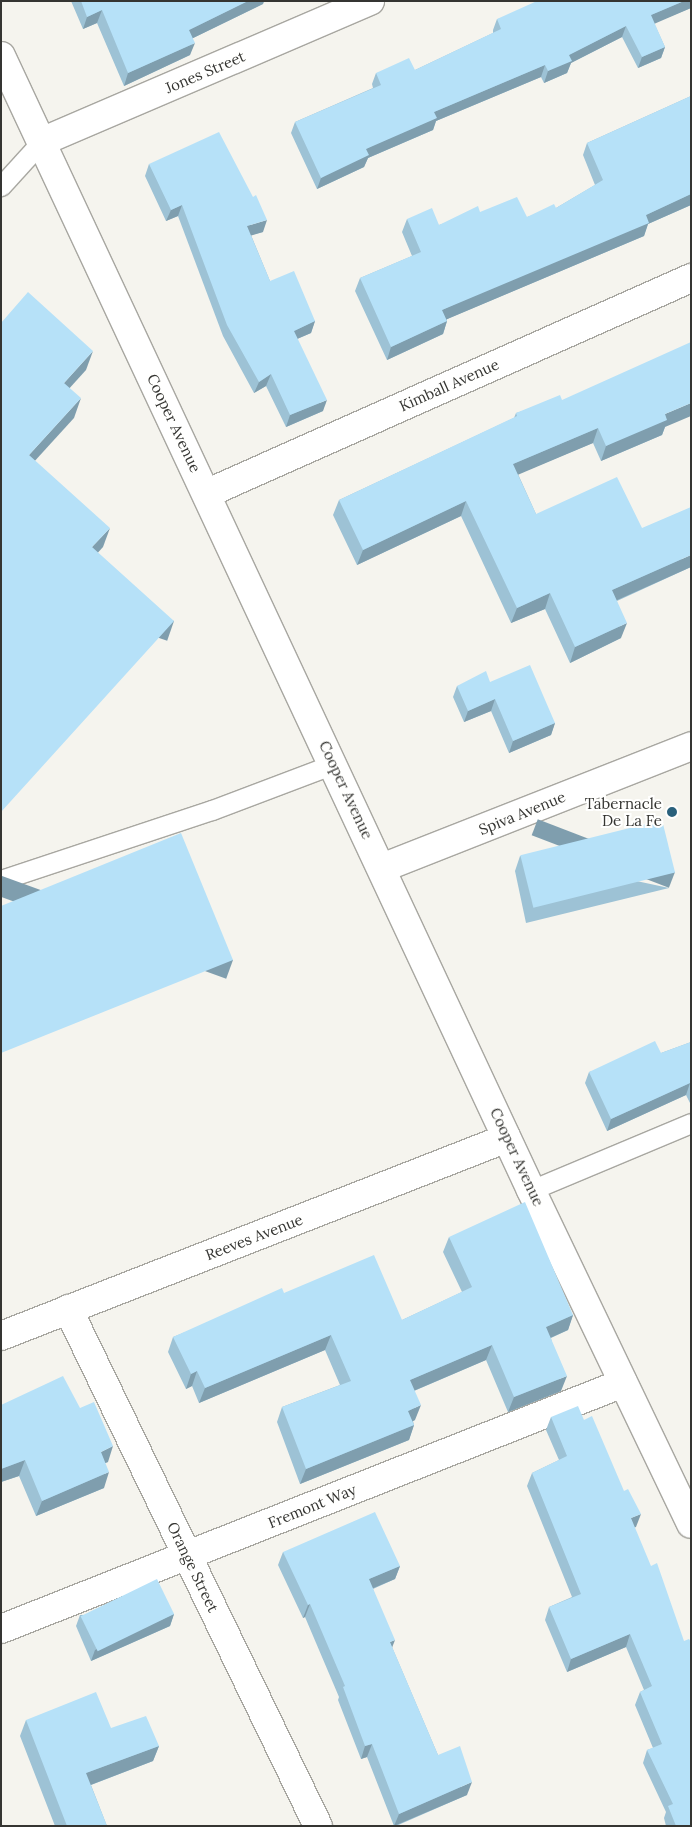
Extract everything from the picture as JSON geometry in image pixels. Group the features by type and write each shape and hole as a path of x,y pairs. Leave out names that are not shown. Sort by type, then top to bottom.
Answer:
{"street":[{"name":"Jones Street","path":"41,142 370,1"},
{"name":"Cooper Avenue","path":"1,56 208,493 531,1190 691,1524"},
{"name":"Kimball Avenue","path":"208,493 691,278"},
{"name":"Spiva Avenue","path":"382,868 691,746"},
{"name":"Reeves Avenue","path":"1,1336 507,1138"},
{"name":"Orange Street","path":"68,1309 318,1826"},
{"name":"Fremont Way","path":"1,1629 623,1383"}],"lane":[{"path":"1,186 41,142"},
{"path":"1,880 212,810 334,764"},
{"path":"531,1190 691,1123"}],"building":[{"path":"81,1 248,1 189,30 195,43 128,73 102,10 87,17"},
{"path":"537,1 684,1 651,15 665,47 642,57 626,26 569,55 572,61 548,71 545,65 434,112 437,118 366,149 369,155 321,178 295,122 381,85 376,73 409,58 415,70 501,29 497,19"},
{"path":"691,96 691,194 646,215 649,223 442,310 447,321 391,347 360,278 421,252 407,219 432,208 439,225 478,206 480,212 517,197 527,217 554,204 556,208 603,180 587,143"},
{"path":"219,132 253,197 256,195 267,220 247,226 270,281 294,271 315,321 294,331 327,400 290,415 271,374 259,382 227,325 182,205 171,210 149,164"},
{"path":"28,292 93,351 64,383 81,398 29,455 110,528 92,547 174,621 1,812 1,323"},
{"path":"691,342 691,403 665,414 667,420 606,446 598,428 513,464 536,514 617,477 642,528 691,507 691,555 612,590 627,623 575,647 550,593 517,608 466,501 363,550 339,500 517,416 516,413 560,395 562,400"},
{"path":"530,665 555,723 513,741 495,699 468,711 457,686 486,671 490,682"},
{"path":"662,820 675,872 533,908 520,855"},
{"path":"181,833 233,960 1,1053 1,906"},
{"path":"655,1041 661,1053 691,1042 691,1084 611,1119 589,1072"},
{"path":"525,1202 573,1315 546,1327 567,1376 514,1397 492,1345 410,1380 421,1405 408,1411 414,1425 306,1469 282,1407 351,1381 331,1335 205,1388 197,1371 191,1374 173,1337 282,1288 284,1293 374,1255 402,1320 472,1287 449,1237"},
{"path":"63,1376 80,1408 94,1402 113,1446 101,1452 109,1472 42,1501 25,1460 1,1469 1,1405"},
{"path":"578,1406 584,1420 592,1416 624,1491 628,1489 641,1514 631,1518 651,1566 657,1563 684,1641 689,1639 691,1642 691,1826 676,1826 668,1806 673,1804 647,1750 662,1744 640,1692 652,1686 630,1634 571,1659 549,1607 581,1594 532,1473 567,1456 551,1417"},
{"path":"375,1512 400,1566 369,1579 395,1640 390,1642 438,1755 460,1746 472,1782 399,1814 372,1744 365,1746 343,1687 345,1686 310,1604 308,1605 283,1552"},
{"path":"157,1579 174,1614 98,1651 81,1616"},
{"path":"96,1692 111,1728 146,1716 159,1746 86,1773 107,1826 67,1826 26,1720"}],"place":[{"name":"Tabernacle De La Fe","path":"672,812"}]}
